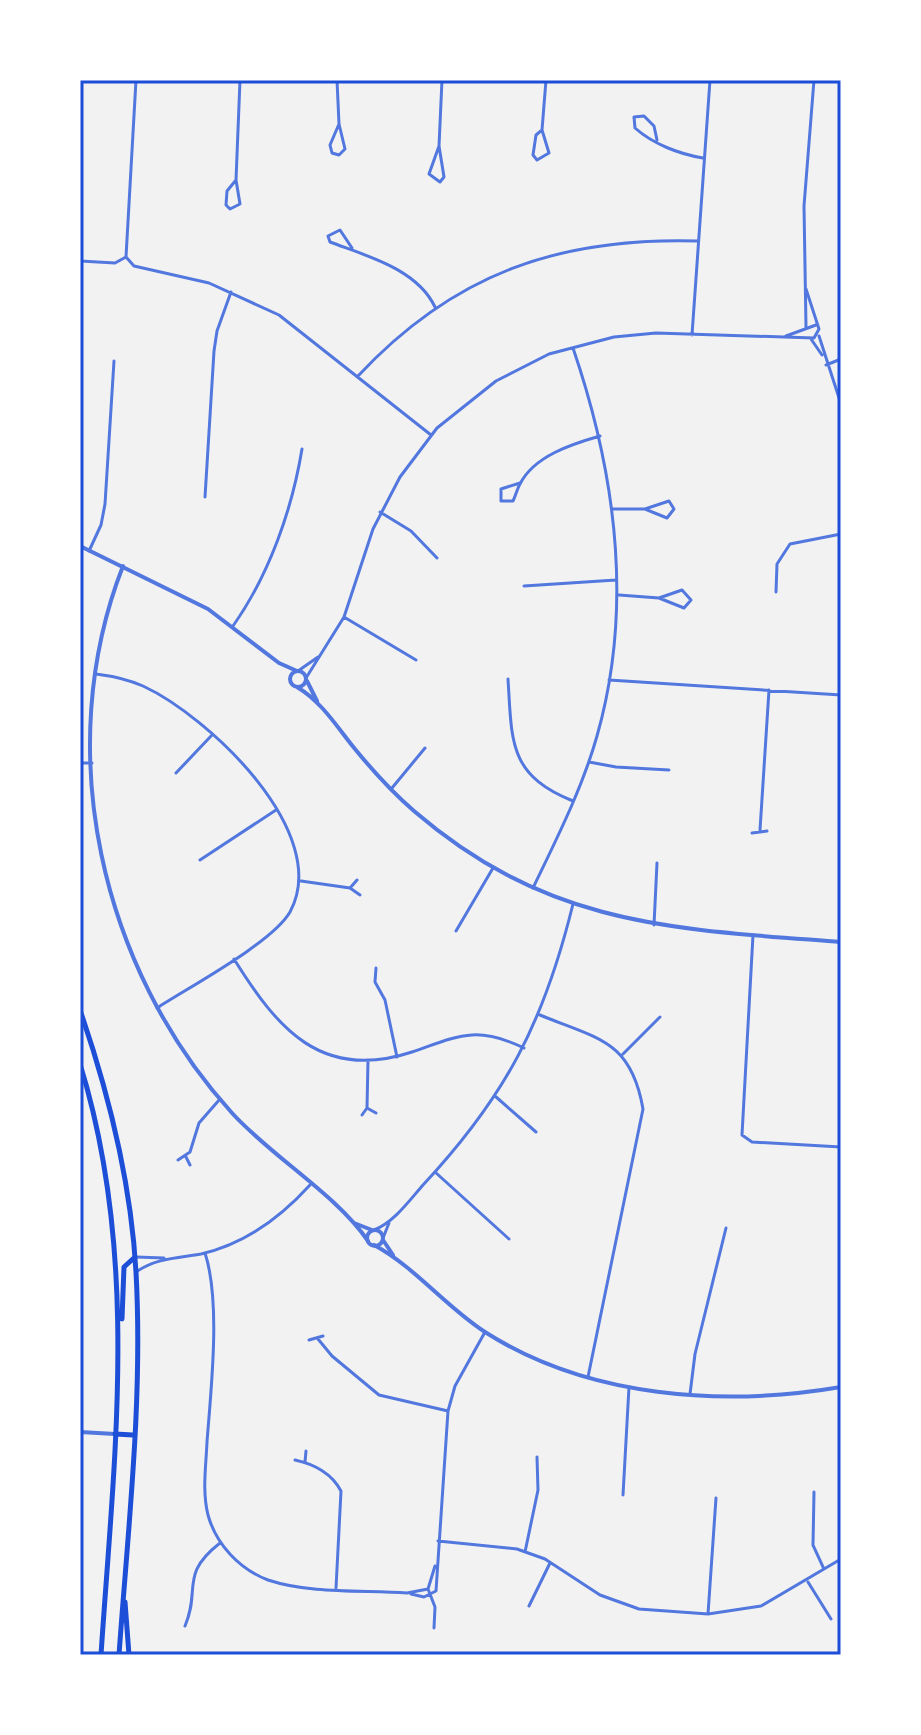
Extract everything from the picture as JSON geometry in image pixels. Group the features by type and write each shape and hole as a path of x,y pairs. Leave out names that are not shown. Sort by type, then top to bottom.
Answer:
{"main road":[{"path":"80,1010 115,1128 136,1272 138,1344 119,1655"},
{"path":"80,1064 109,1197 119,1336"},
{"path":"101,1655 124,1267 135,1257"},
{"path":"115,1434 133,1435"},
{"path":"124,1589 129,1655"}],"street":[{"path":"136,80 126,257 134,266 231,291 288,321 431,435"},
{"path":"236,180 227,191 226,205 230,209 240,204 236,180 240,80"},
{"path":"337,80 339,124 345,149 339,155 332,153 330,145 339,124"},
{"path":"439,146 429,174 440,182 444,177 439,146 442,80"},
{"path":"542,130 534,145 533,155 537,160 549,153 542,130 546,80"},
{"path":"692,335 710,80"},
{"path":"814,80 804,206 806,327 822,355 841,404"},
{"path":"657,140 651,120 644,116 634,117 635,128 671,151 703,158"},
{"path":"352,248 340,230 328,236 334,244 352,248 412,279 428,292 435,307"},
{"path":"358,376 435,307 515,266 614,241 698,241"},
{"path":"80,261 115,263 126,257"},
{"path":"806,289 822,355"},
{"path":"205,497 214,351 219,322 231,291"},
{"path":"783,337 816,325"},
{"path":"297,687 303,686 344,617 380,512 400,477 431,435 464,404 496,381 531,361 572,346 632,335 810,337 819,334"},
{"path":"533,888 574,801 588,761 609,680 618,595 613,509 600,436 572,346"},
{"path":"826,365 841,359"},
{"path":"89,551 101,525 105,504 114,361"},
{"path":"520,483 501,489 501,501 513,501 520,483 544,459 568,446 600,436"},
{"path":"233,626 257,587 273,548 295,490 302,449"},
{"path":"613,509 645,509 669,501 674,509 667,518 645,509"},
{"path":"380,512 411,531 437,558"},
{"path":"776,592 777,564 790,544 841,534"},
{"path":"80,546 190,599 233,626 279,663 298,671 306,678 319,703 391,790 442,834 493,868 573,904 654,925 841,942"},
{"path":"123,566 105,617 96,674 92,763 95,820 108,886 130,953 157,1008 186,1056 220,1099 352,1221 368,1241 485,1332 539,1360 629,1387 690,1394 762,1395 841,1387"},
{"path":"524,586 618,580"},
{"path":"618,595 659,598 684,608 691,600 682,590 659,598"},
{"path":"344,617 416,660"},
{"path":"290,681 298,671 321,655"},
{"path":"279,663 290,681 319,703"},
{"path":"96,674 129,680 152,690 212,735 252,776 294,840 301,881 282,923 157,1008"},
{"path":"508,679 513,743 521,764 536,783 574,801"},
{"path":"609,680 841,695"},
{"path":"760,830 769,690"},
{"path":"176,773 212,735"},
{"path":"391,790 425,748"},
{"path":"588,761 616,767 669,770"},
{"path":"80,763 92,763"},
{"path":"200,860 276,810"},
{"path":"752,833 767,831"},
{"path":"654,925 657,863"},
{"path":"456,931 493,868"},
{"path":"350,888 357,880"},
{"path":"301,881 350,888 360,895"},
{"path":"368,1241 374,1230 391,1220 435,1172 495,1096 540,1015 556,973 573,904"},
{"path":"753,935 742,1135 752,1142 841,1147"},
{"path":"233,958 269,1014 291,1035 328,1053 368,1060 397,1057 460,1034 495,1036 524,1048"},
{"path":"376,968 375,982 385,1000 397,1057"},
{"path":"369,983 375,982"},
{"path":"540,1015 605,1042 623,1054 634,1071 643,1109 588,1377"},
{"path":"623,1054 660,1017"},
{"path":"362,1115 367,1108 368,1060"},
{"path":"495,1096 536,1132"},
{"path":"190,1165 186,1157 199,1123 220,1099"},
{"path":"367,1108 376,1113"},
{"path":"178,1160 186,1157"},
{"path":"435,1172 509,1239"},
{"path":"135,1257 168,1258 205,1253 246,1237 267,1224 310,1185"},
{"path":"374,1245 383,1239 391,1220"},
{"path":"352,1221 381,1232 396,1261"},
{"path":"690,1394 695,1354 726,1228"},
{"path":"205,1253 210,1274 212,1349 205,1496 208,1515 220,1543 235,1560 266,1579 291,1585 432,1595"},
{"path":"136,1272 168,1258"},
{"path":"432,1595 437,1586 448,1411 460,1376 485,1332"},
{"path":"309,1340 323,1336"},
{"path":"318,1339 332,1356 379,1395 448,1411"},
{"path":"623,1495 629,1387"},
{"path":"80,1432 115,1434"},
{"path":"305,1462 306,1451"},
{"path":"525,1552 537,1501 537,1457"},
{"path":"295,1460 305,1462 333,1479 341,1491 336,1588"},
{"path":"814,1492 813,1545 824,1570"},
{"path":"708,1614 716,1498"},
{"path":"438,1541 496,1545 525,1552 551,1563 600,1595 626,1605 708,1614 761,1606 841,1559"},
{"path":"185,1626 194,1573 200,1561 220,1543"},
{"path":"428,1589 437,1560"},
{"path":"529,1606 551,1563"},
{"path":"807,1580 831,1619"},
{"path":"407,1593 428,1589"},
{"path":"428,1589 432,1595 434,1628"},
{"path":"188,1619 197,1622"}]}
